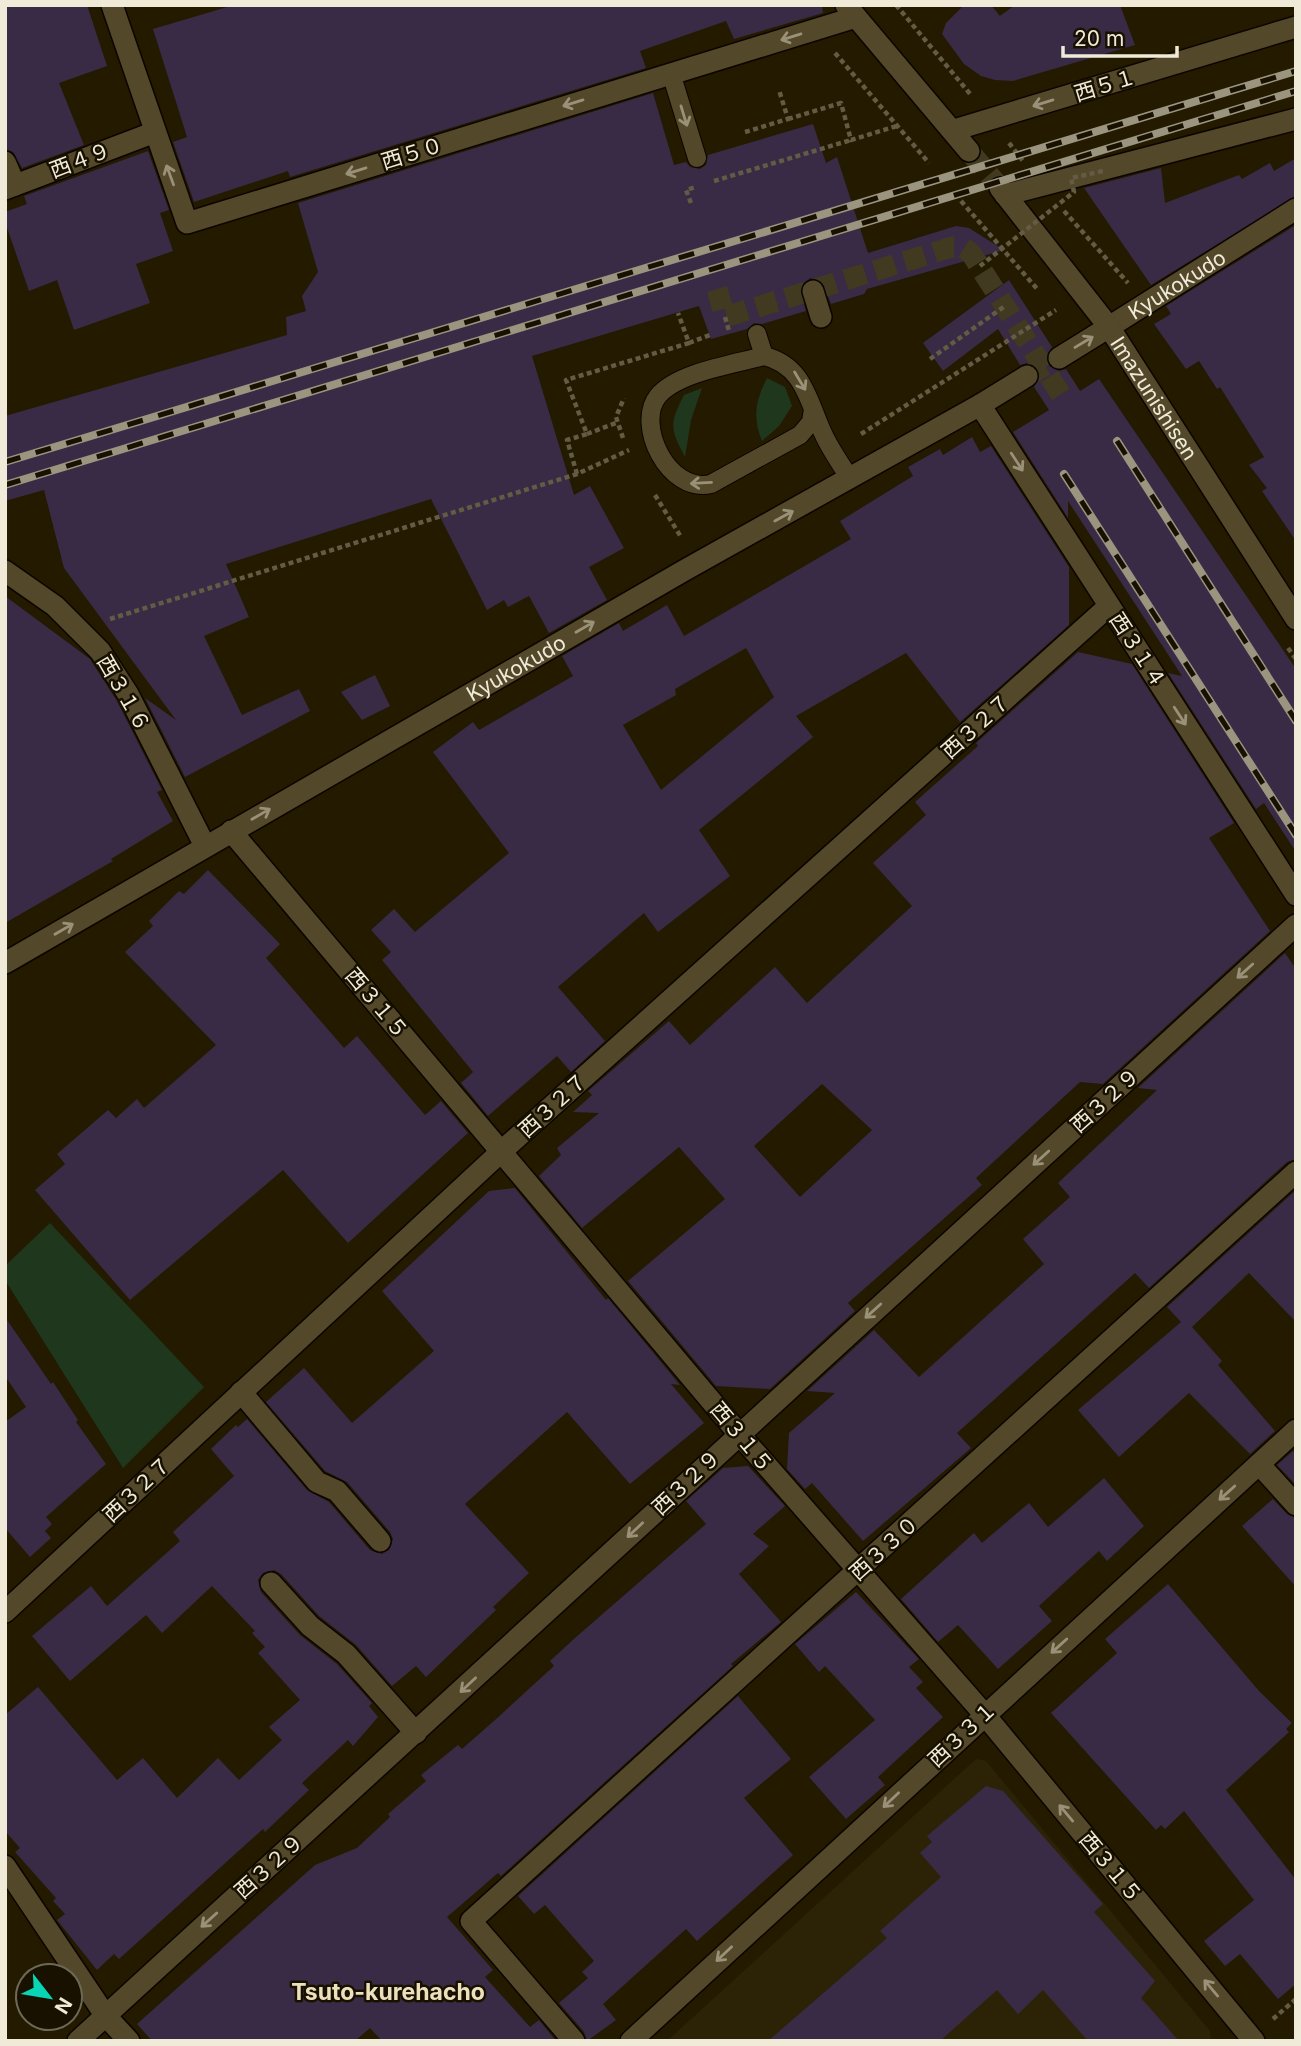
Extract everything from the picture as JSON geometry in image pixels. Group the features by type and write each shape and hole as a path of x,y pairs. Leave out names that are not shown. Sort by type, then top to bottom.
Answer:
{"street":[{"name":"西５０","path":"112,5 187,223 671,73 851,11"},
{"path":"851,11 970,151"},
{"name":"西５１","path":"954,130 1296,27"},
{"path":"1042,186 1296,119"},
{"name":"西４９","path":"10,187 155,132"},
{"path":"5,162 10,187"},
{"name":"Imazunishisen","path":"1042,186 1002,191 1109,327 1296,619"},
{"name":"Kyukokudo","path":"1059,358 1296,209"},
{"path":"813,291 821,317"},
{"name":"Kyukokudo","path":"5,963 673,576 850,479 1027,376"},
{"name":"西３１４","path":"980,405 1296,895"},
{"name":"西３１６","path":"5,571 55,606 100,651 128,694 205,846"},
{"name":"西３２７","path":"5,1612 503,1150 1110,606"},
{"name":"西３１５","path":"231,831 503,1150 739,1434 1259,2034"},
{"name":"西３２９","path":"78,2041 1296,925"},
{"name":"西３３０","path":"574,2041 471,1922 1296,1172"},
{"path":"242,1392 317,1482 337,1491 380,1541"},
{"name":"西３３１","path":"631,2041 1296,1430"},
{"path":"1259,1464 1296,1505"},
{"path":"271,1583 310,1626 346,1654 416,1733"},
{"path":"5,1866 105,2015 129,2041"}],"lane":[{"path":"671,73 697,159"},
{"path":"757,334 765,356"},
{"path":"813,409 811,422 800,435 711,484 692,485 679,479 667,467 660,453 651,416 658,395 691,376 765,356 776,359 794,372 813,409 822,433 850,479"}],"path":[{"path":"896,5 991,119 1042,186 1135,292"},
{"path":"832,50 929,163"},
{"path":"779,90 788,118"},
{"path":"746,132 841,103 851,140"},
{"path":"711,182 897,126"},
{"path":"979,266 1074,192 1071,178 1103,171"},
{"path":"691,203 686,190 699,186"},
{"path":"961,201 1065,320"},
{"path":"930,359 1005,306"},
{"path":"853,439 1056,310"},
{"path":"678,313 689,343"},
{"path":"587,434 566,380 710,335"},
{"path":"577,474 567,440 616,423"},
{"path":"79,628 577,474 629,450"},
{"path":"1280,636 1296,659"},
{"path":"1259,2034 1296,1999"}],"shaded area":[{"path":"976,1759 986,1761 1210,2031 1211,2041 667,2041"}],"green space":[{"path":"767,378 785,387 792,406 779,426 762,441 756,416 760,394"},
{"path":"702,388 691,420 685,457 676,440 674,420 684,395"},
{"path":"50,1223 204,1387 123,1468 5,1280 5,1266"}],"building":[{"path":"5,5 87,5 107,66 59,83 84,145 22,168 13,152 5,149"},
{"path":"234,5 822,5 823,13 734,39 726,21 640,51 646,68 290,177 288,171 194,202 173,142 187,137 153,29"},
{"path":"964,5 991,5 1000,16 1015,5 1120,5 1135,45 1013,81 995,80 981,76 964,64 942,34 946,23"},
{"path":"653,93 674,165 686,162 690,167 700,169 706,165 708,155 813,124 826,163 837,157 868,253 956,226 969,228 1004,250 867,289 864,294 831,304 822,282 810,278 800,289 806,311 762,324 754,323 747,329 711,339 699,306 532,356 574,495 590,486 624,548 589,567 607,600 549,633 529,596 508,607 504,600 487,610 431,499 226,564 249,617 204,636 242,715 299,689 310,711 185,777 145,698 176,720 64,568 44,490 5,501 5,416 287,335 286,317 306,311 302,296 318,272 298,203"},
{"path":"148,151 169,210 160,213 173,251 136,264 150,303 74,330 57,280 29,291 5,222 5,212 27,204 24,196"},
{"path":"1296,158 1296,196 1151,285 1084,188 1161,168 1165,203 1239,175 1242,179 1270,163 1274,171"},
{"path":"1296,225 1296,541 1262,491 1267,488 1249,465 1264,457 1220,387 1217,389 1199,361 1186,369 1154,324 1171,314 1166,306"},
{"path":"1009,280 1052,347 1046,358 1048,365 1059,371 1066,369 1080,391 1099,379 1296,669 1296,852 1264,803 1256,809 1168,673 1182,676 1068,501 1068,518 1013,432 1049,410 1034,387 1040,376 1038,369 1027,363 1020,365 998,329 943,371 923,343"},
{"path":"972,437 980,452 991,446 1069,567 1069,625 960,722 906,653 796,716 813,737 699,830 730,876 658,932 644,913 558,987 605,1041 571,1072 557,1056 488,1116 461,1083 473,1072 382,960 391,952 371,930 394,909 415,932 509,853 433,752 473,722 479,730 573,676 562,656 619,623 623,631 667,605 684,636 851,539 840,521 913,476 908,467 940,449 943,455","holes":["746,648 774,697 661,790 623,725 676,695 675,689"]},
{"path":"5,596 90,659 117,701 162,790 157,792 173,821 111,859 113,861 5,923"},
{"path":"1078,652 1132,664 1234,823 1209,838 1270,931 1103,1084 1080,1082 976,1178 982,1185 848,1303 855,1311 770,1389 716,1386 628,1281 725,1199 679,1147 582,1228 539,1176 561,1155 557,1148 599,1113 573,1112 592,1095 588,1091 669,1021 690,1045 775,967 807,1003 912,906 873,863 926,815 915,802 978,746 976,743","holes":["822,1084 872,1130 800,1197 754,1146"]},
{"path":"375,675 390,706 362,720 341,692"},
{"path":"208,870 280,944 266,958 344,1048 357,1036 425,1115 441,1101 468,1133 348,1243 283,1170 130,1300 35,1190 65,1164 57,1154 108,1110 116,1118 137,1099 144,1108 216,1045 125,952 153,926 149,921 179,891 184,894"},
{"path":"1285,953 1296,969 1296,1159 1287,1162 1149,1288 1135,1273 957,1433 971,1448 863,1541 812,1483 805,1489 787,1469 789,1433 835,1393 807,1391 874,1330 919,1377 1044,1264 1023,1239 1070,1197 1058,1183 1157,1090 1138,1088"},
{"path":"515,1188 606,1300 608,1298 680,1385 671,1384 704,1423 630,1484 567,1412 465,1504 529,1573 493,1607 496,1610 426,1677 416,1666 392,1686 356,1645 319,1616 281,1574 274,1570 263,1573 258,1580 261,1592 300,1635 337,1664 372,1703 369,1706 378,1717 353,1746 348,1740 302,1783 309,1790 265,1832 263,1829 119,1959 114,1954 97,1970 57,1920 65,1914 53,1901 56,1898 15,1852 20,1848 5,1831 5,1715 38,1687 117,1780 143,1758 177,1798 218,1758 239,1780 282,1740 269,1727 300,1700 258,1653 265,1647 252,1633 255,1631 212,1586 162,1633 146,1615 70,1681 32,1636 91,1586 107,1606 180,1541 173,1532 234,1476 211,1449 236,1425 238,1427 247,1419 307,1490 329,1502 370,1550 382,1554 389,1550 393,1539 390,1532 347,1482 325,1471 266,1402 304,1368 352,1423 434,1351 382,1291 489,1191"},
{"path":"1296,1190 1296,1322 1249,1273 1192,1327 1222,1361 1218,1365 1275,1431 1250,1454 1189,1393 1119,1457 1078,1410 1181,1322 1167,1307"},
{"path":"5,1317 51,1384 53,1382 78,1420 76,1422 106,1464 46,1517 52,1524 45,1531 51,1538 30,1557 5,1528 5,1422 26,1407 5,1376"},
{"path":"1293,1451 1296,1455 1296,1485 1277,1465"},
{"path":"748,1466 785,1506 753,1534 769,1546 739,1574 781,1622 731,1664 733,1666 501,1876 498,1873 447,1917 493,1970 485,1977 530,2027 539,2020 556,2041 382,2041 370,2028 355,2041 152,2041 137,2024 315,1865 357,1848 390,1817 388,1814 426,1781 421,1775 458,1745 462,1749 495,1720 554,1666 550,1661 706,1524 686,1501 723,1468"},
{"path":"1104,1478 1144,1526 1107,1561 1099,1551 1039,1606 1052,1621 998,1669 958,1625 938,1642 901,1599 974,1533 982,1543 1029,1503 1048,1527"},
{"path":"1273,1499 1287,1514 1296,1518 1296,1587 1242,1526"},
{"path":"1168,1584 1259,1691 1292,1723 1286,1729 1289,1732 1226,1790 1296,1880 1296,1984 1278,1999 1240,1954 1225,1966 1204,1941 1254,1900 1184,1811 1165,1829 1161,1825 1156,1830 1051,1713 1117,1653 1105,1639"},
{"path":"856,1592 919,1659 909,1667 923,1682 916,1688 943,1717 878,1777 885,1785 846,1819 809,1777 875,1720 825,1666 819,1672 795,1644"},
{"path":"738,1696 791,1759 744,1798 793,1855 697,1941 686,1929 603,2004 616,2020 587,2041 584,2032 559,2003 588,1978 582,1972 594,1961 545,1905 534,1914 518,1896"},
{"path":"986,1786 1003,1791 1103,1904 1094,1912 1155,1981 1141,1998 1179,2041 1088,2041 1043,1990 1018,2014 997,1990 940,2041 768,2041 887,1938 880,1931 941,1877 920,1853 932,1842 927,1836"}],"tunnel":[{"path":"969,151 1000,188"},
{"path":"717,289 725,317 952,247 962,247 971,253 1065,401"},
{"path":"1027,376 1059,358"}],"railway":[{"path":"5,462 1296,71"},
{"path":"5,485 1296,91"},
{"path":"1117,441 1296,721"},
{"path":"1064,474 1296,835"}],"district":[{"name":"Tsuto-kurehacho","path":"388,1992"}]}
